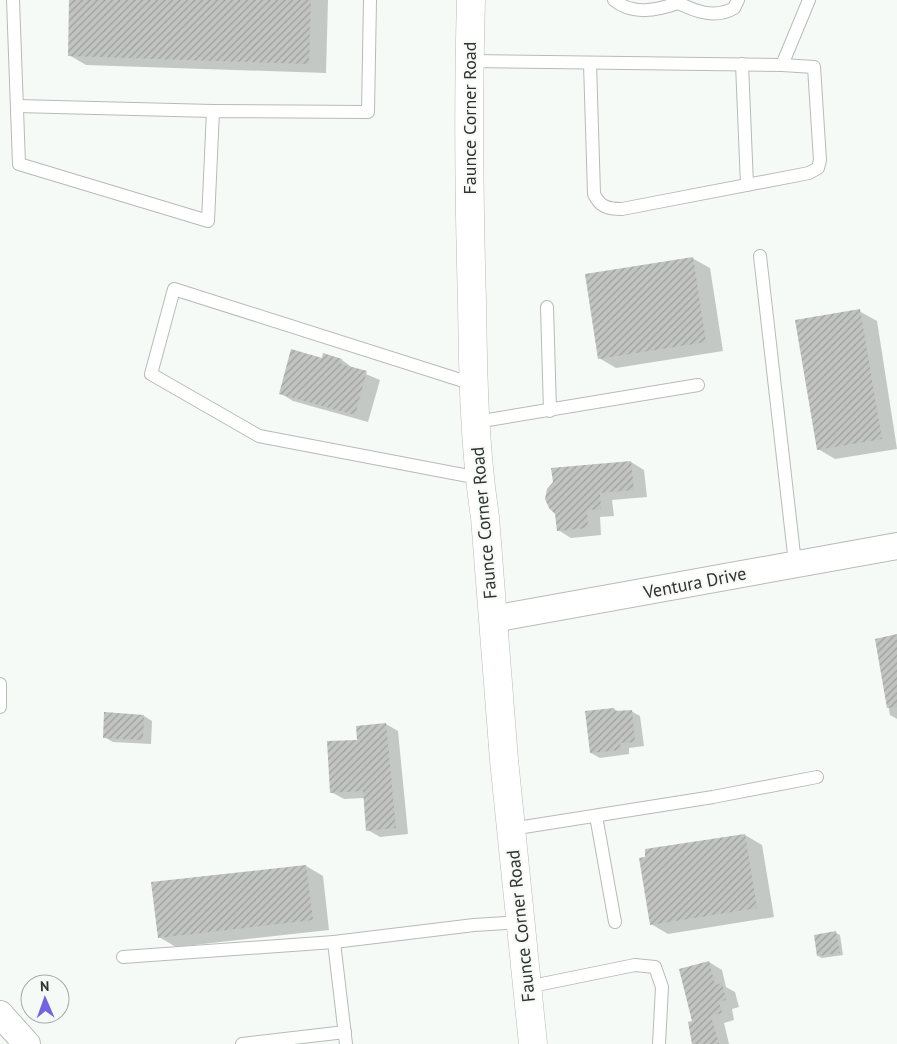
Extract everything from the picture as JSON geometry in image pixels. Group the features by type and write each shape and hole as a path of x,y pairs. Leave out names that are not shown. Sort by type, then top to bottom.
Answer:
{"main road":[{"name":"Faunce Corner Road","path":"471,0 469,62 473,384 479,478 485,517 511,829 533,1044"}],"street":[{"name":"Ventura Drive","path":"493,619 683,586 794,563 897,546"},
{"path":"0,1014 26,1044"}],"lane":[{"path":"13,0 19,164 208,221 213,111"},
{"path":"17,106 213,111 368,112 370,0"},
{"path":"614,0 634,10 661,9 675,1 704,13 716,14 734,8 738,0"},
{"path":"782,65 809,0"},
{"path":"469,62 742,64 814,67 820,160 818,168 809,173 622,209 608,209 598,202 594,194 590,63"},
{"path":"742,64 747,185"},
{"path":"760,256 794,563"},
{"path":"473,384 174,289 151,374 259,436 479,478"},
{"path":"547,307 550,411"},
{"path":"476,422 698,385"},
{"path":"0,684 0,707"},
{"path":"511,829 713,797 817,777"},
{"path":"596,816 615,922"},
{"path":"123,957 334,942 474,925 520,922"},
{"path":"242,1044 346,1038 334,942"},
{"path":"527,987 635,966 655,967 662,987 662,1026 659,1044"}],"building":[{"path":"69,0 311,0 309,64 68,56"},
{"path":"693,257 706,342 598,359 585,274"},
{"path":"860,309 882,439 817,450 795,320"},
{"path":"291,349 322,358 323,353 342,359 341,364 367,371 355,415 279,394"},
{"path":"631,461 634,490 600,493 601,509 587,510 588,528 557,531 555,514 549,508 545,499 547,489 553,482 551,468"},
{"path":"897,634 897,707 887,708 875,639"},
{"path":"614,708 615,711 632,710 635,742 620,743 621,750 590,753 585,711"},
{"path":"104,712 144,715 143,740 103,738"},
{"path":"386,723 396,828 366,831 363,791 330,793 327,741 357,740 356,726"},
{"path":"745,834 757,908 650,925 639,858 645,857 645,849"},
{"path":"306,865 313,920 158,938 151,882"},
{"path":"836,931 840,953 817,956 814,935"},
{"path":"709,961 715,985 722,983 726,1000 719,1002 722,1013 711,1016 719,1044 692,1044 688,1022 692,1021 679,969"}]}
